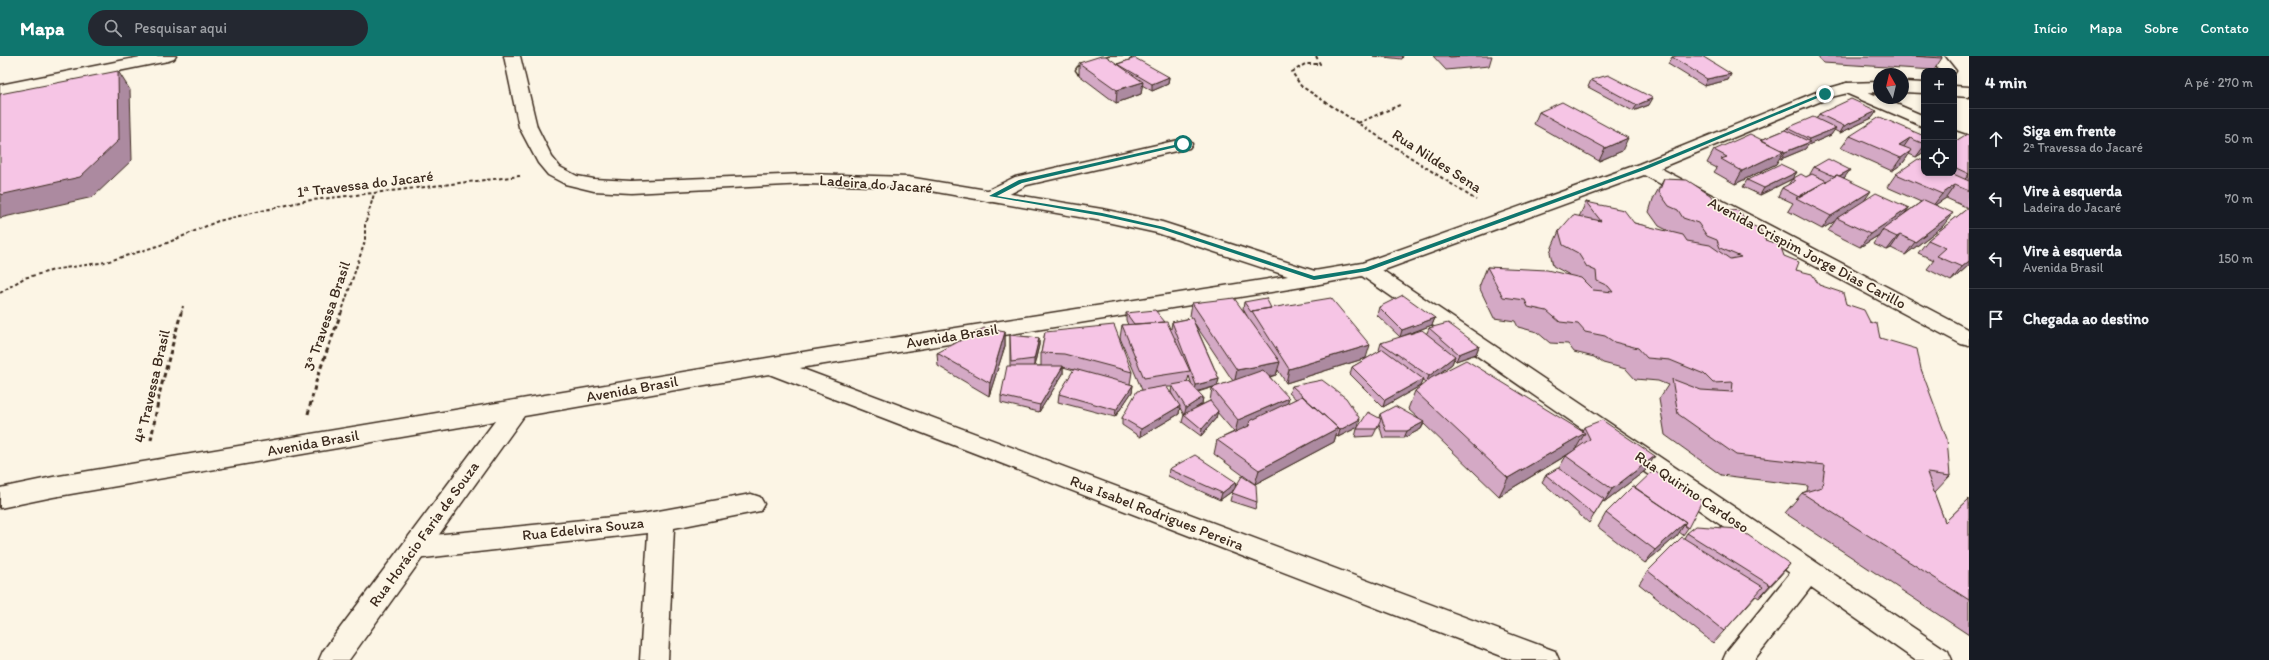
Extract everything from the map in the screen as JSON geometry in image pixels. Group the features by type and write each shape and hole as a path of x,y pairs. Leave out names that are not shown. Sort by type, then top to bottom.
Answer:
{"street":[{"path":"0,90 168,56"},
{"name":"Ladeira do Jacaré","path":"512,56 528,127 544,159 554,170 571,180 594,186 639,187 814,180 908,182 1102,215 1162,228 1314,278"},
{"path":"1081,72 1124,56"},
{"path":"1936,56 1946,68"},
{"name":"Avenida Brasil","path":"0,498 144,471 770,366 1366,269 1645,168 1825,94 1847,88 1873,87"},
{"path":"1909,87 1921,88"},
{"path":"1847,88 1921,121"},
{"path":"1957,137 1969,142"},
{"path":"992,196 1021,181 1183,144"},
{"name":"Avenida Crispim Jorge Dias Carillo","path":"1645,168 1969,339"},
{"name":"Rua Quirino Cardoso","path":"1366,269 1938,660"},
{"name":"Rua Isabel Rodrigues Pereira","path":"770,366 1545,660"},
{"name":"Rua Horácio Faria de Souza","path":"333,660 516,409"},
{"name":"Rua Edelvira Souza","path":"415,548 634,525 751,504"},
{"path":"654,660 662,520"},
{"path":"1737,660 1808,571"}],"path":[{"name":"Rua Nildes Sena","path":"1316,56 1320,64 1306,64 1292,72 1294,79 1314,96 1358,123 1504,219"},
{"name":"Rua Nildes Sena","path":"1358,123 1402,104"},
{"name":"1ª Travessa do Jacaré","path":"0,293 24,278 58,269 106,262 167,242 218,222 304,201 498,179 554,170"},
{"name":"3ª Travessa Brasil","path":"300,445 317,378 353,282 365,241 365,225 374,194"},
{"name":"4ª Travessa Brasil","path":"144,471 157,416 160,390 183,306"}],"building":[{"path":"1101,56 1106,56 1143,82 1117,90 1079,63"},
{"path":"1702,56 1731,74 1707,79 1672,57"},
{"path":"1911,56 1941,56 1942,58"},
{"path":"1135,58 1169,77 1152,84 1118,64"},
{"path":"118,71 119,140 80,177 0,195 0,94"},
{"path":"1608,75 1653,98 1637,105 1591,80"},
{"path":"1851,99 1877,111 1844,126 1819,114"},
{"path":"1562,102 1628,138 1605,148 1539,112"},
{"path":"1813,117 1836,128 1809,139 1787,128"},
{"path":"1880,117 1921,135 1921,143 1910,138 1899,145 1912,150 1901,158 1850,136"},
{"path":"1785,130 1810,142 1785,152 1761,140"},
{"path":"1750,134 1784,151 1742,171 1721,159 1727,157 1714,150"},
{"path":"1967,134 1969,135 1969,174 1957,168 1957,140"},
{"path":"1828,159 1850,170 1839,176 1834,176 1814,167"},
{"path":"1918,159 1921,160 1921,176 1957,176 1969,181 1969,191 1955,185 1942,194 1896,174"},
{"path":"1780,164 1797,172 1764,188 1747,180"},
{"path":"1801,174 1806,177 1812,174 1827,181 1799,197 1782,188 1795,181 1792,179"},
{"path":"1837,175 1871,191 1831,216 1796,198"},
{"path":"1664,179 1687,180 1710,195 1722,209 1739,211 1747,223 1760,229 1765,240 1780,245 1784,256 1799,262 1796,270 1812,274 1819,285 1843,293 1846,304 1864,310 1870,322 1877,324 1880,338 1917,349 1921,369 1947,439 1950,476 1927,473 1945,522 1969,499 1969,600 1802,493 1822,487 1825,465 1736,455 1678,414 1672,379 1701,390 1732,392 1733,382 1713,383 1704,374 1670,360 1647,358 1638,348 1614,342 1605,336 1585,332 1578,324 1560,322 1547,311 1528,307 1525,300 1503,297 1487,267 1547,270 1581,278 1593,290 1613,292 1608,286 1597,281 1596,271 1587,267 1578,253 1563,245 1559,231 1573,215 1601,221 1586,202 1624,210 1634,223 1683,235 1687,241 1710,245 1730,259 1741,257 1720,248 1717,240 1707,236 1698,223 1683,218 1678,210 1669,206 1659,192"},
{"path":"1876,193 1909,208 1870,234 1837,218"},
{"path":"1924,200 1953,213 1915,242 1900,235 1897,237 1882,230"},
{"path":"1969,207 1969,261 1962,267 1937,256 1946,248 1928,240"},
{"path":"1403,295 1435,318 1402,330 1379,307"},
{"path":"1234,298 1280,362 1237,370 1192,303"},
{"path":"1266,298 1271,308 1251,312 1244,302"},
{"path":"1331,298 1370,345 1289,369 1252,311"},
{"path":"1155,310 1165,322 1134,324 1126,313"},
{"path":"1192,318 1219,379 1196,385 1172,322"},
{"path":"1167,322 1190,371 1144,378 1122,325"},
{"path":"1448,323 1479,346 1459,354 1429,328"},
{"path":"1114,325 1132,372 1064,354 1041,353 1045,332"},
{"path":"984,328 1005,332 990,383 937,353"},
{"path":"1422,330 1455,356 1429,376 1381,343"},
{"path":"1010,335 1039,338 1034,359 1011,362"},
{"path":"1383,349 1423,379 1385,400 1352,367"},
{"path":"1466,360 1585,433 1508,478 1415,391 1431,378"},
{"path":"1007,366 1063,366 1040,405 1001,396"},
{"path":"1074,369 1133,385 1116,410 1059,394"},
{"path":"1263,370 1289,398 1238,420 1212,388"},
{"path":"1322,380 1346,398 1360,419 1340,430 1292,386"},
{"path":"1189,382 1203,397 1186,408 1172,385"},
{"path":"1166,386 1180,406 1141,429 1122,418 1137,391"},
{"path":"1302,396 1338,428 1259,470 1217,440 1249,426 1250,421"},
{"path":"1210,401 1218,411 1202,429 1184,414"},
{"path":"1395,406 1424,422 1407,431 1386,431 1380,414"},
{"path":"1368,412 1381,419 1376,429 1357,429"},
{"path":"1602,420 1655,456 1612,489 1566,456 1590,439 1584,427"},
{"path":"1195,455 1236,482 1222,493 1169,469"},
{"path":"1558,468 1604,499 1594,515 1546,475"},
{"path":"1654,470 1702,501 1688,528 1684,525 1686,522 1635,488"},
{"path":"1242,476 1256,485 1257,502 1232,493"},
{"path":"1633,486 1686,522 1655,550 1606,513"},
{"path":"1696,526 1739,529 1790,564 1770,585 1687,533"},
{"path":"1682,537 1763,587 1724,631 1648,571"}],"route":[{"path":"1183,144 1021,181 992,196 1102,215 1162,228 1314,278 1366,269 1645,168 1825,94"}]}
